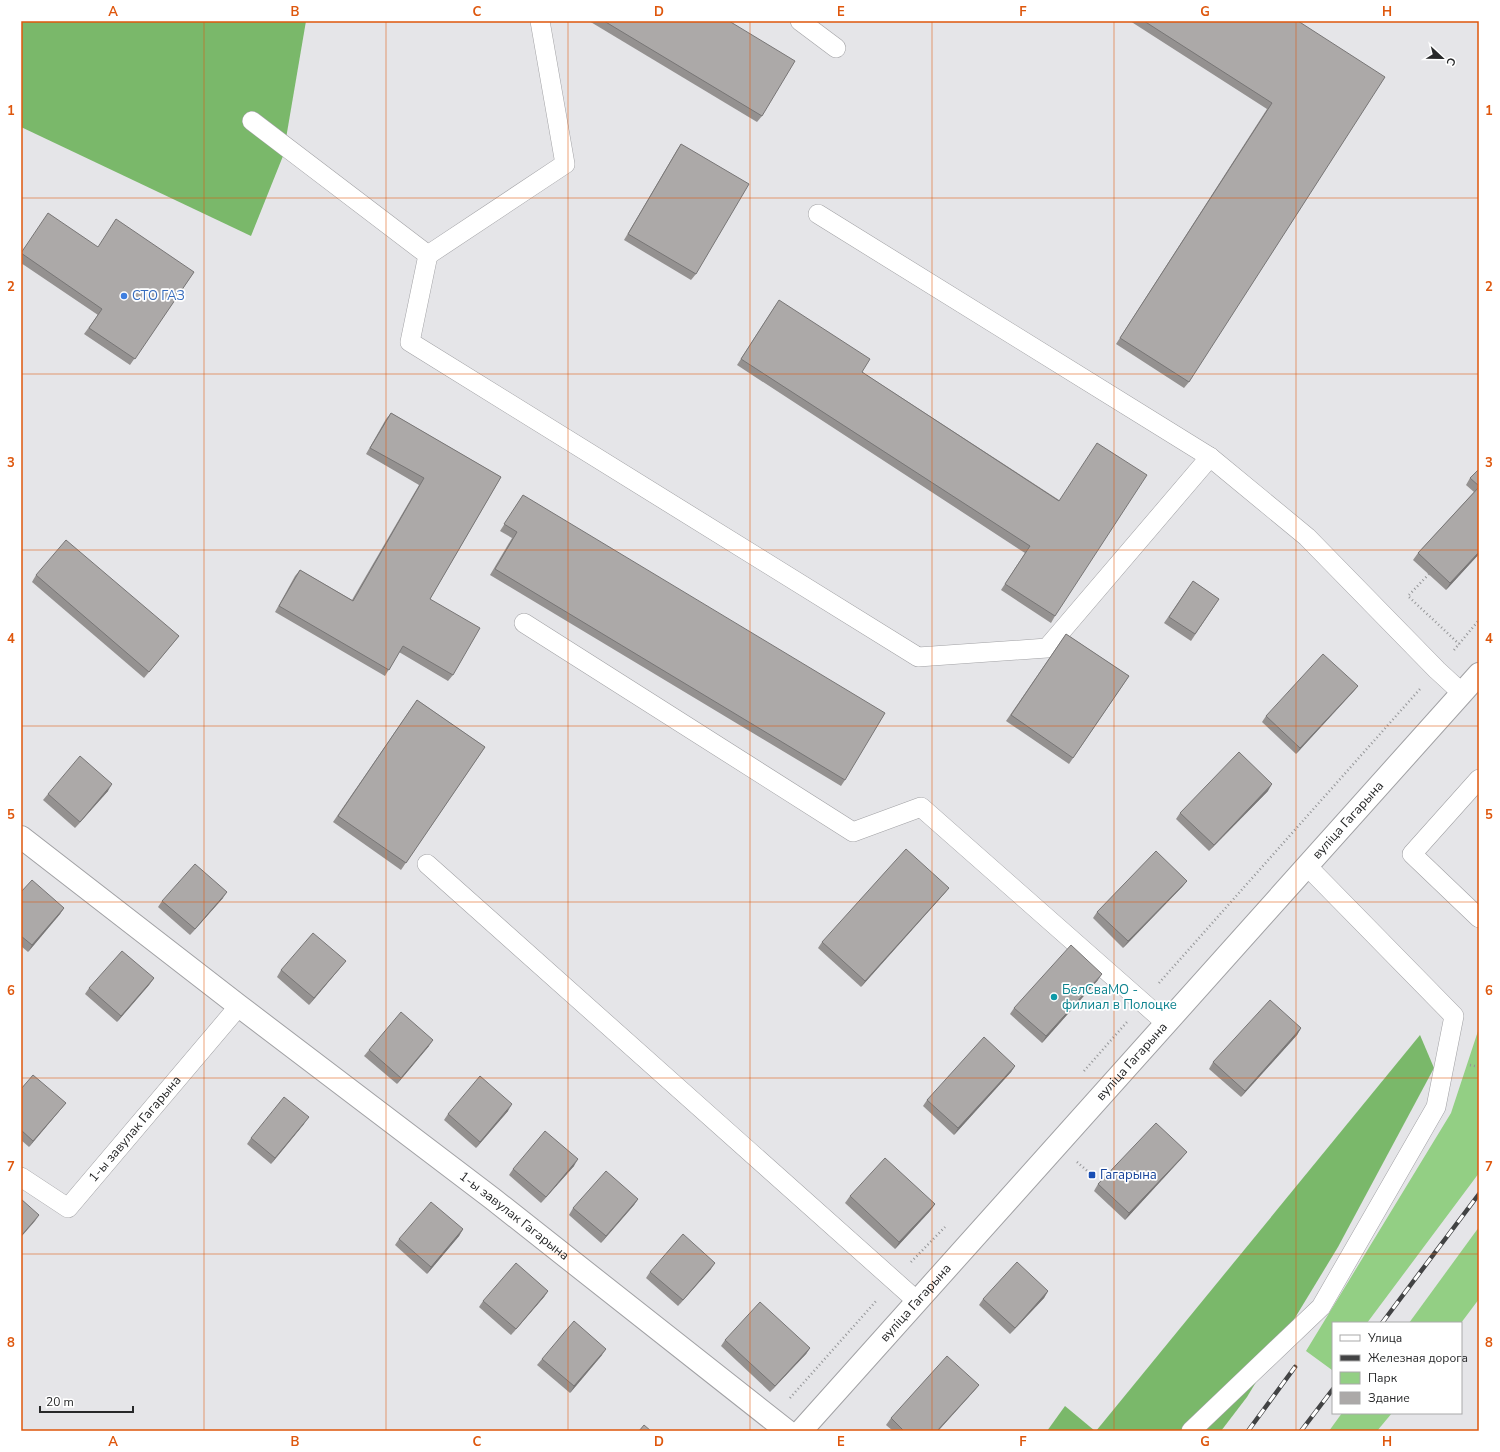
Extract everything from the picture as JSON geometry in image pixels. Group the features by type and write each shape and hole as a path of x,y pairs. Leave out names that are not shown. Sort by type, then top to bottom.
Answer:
{"main road":[{"name":"вуліца Гагарына","path":"801,1431 1479,674"},
{"name":"1-ы завулак Гагарына","path":"21,837 238,1006 493,1199 779,1425"}],"lane":[{"path":"540,21 565,164 428,255 410,342 918,658 1046,648 1210,457"},
{"path":"800,21 836,48"},
{"path":"252,121 428,255"},
{"path":"818,214 1210,457 1307,537 1437,670 1462,693"},
{"path":"524,623 853,832 921,806 1166,1023"},
{"path":"1479,779 1412,854 1479,918"},
{"path":"427,864 917,1301"},
{"path":"1191,1431 1321,1307 1436,1107 1454,1016 1307,866"},
{"name":"1-ы завулак Гагарына","path":"21,1178 68,1208 238,1006"}],"path":[{"path":"1429,574 1408,596 1459,644"},
{"path":"1081,1075 1163,978 1437,670 1479,620"},
{"path":"779,1425 894,1281 948,1223"}],"green space":[{"path":"21,21 306,21 283,156 251,236 21,127"},
{"path":"1479,1028 1479,1173 1368,1322 1332,1322 1332,1370 1306,1351 1451,1113"},
{"path":"1420,1035 1434,1068 1338,1247 1247,1397 1221,1431 1096,1431"},
{"path":"1479,1227 1479,1299 1462,1322 1410,1322"},
{"path":"1065,1406 1095,1431 1047,1431"},
{"path":"1341,1414 1391,1414 1377,1431 1329,1431"}],"building":[{"path":"604,21 729,21 795,61 762,116"},
{"path":"1144,21 1298,21 1385,77 1189,382 1120,338 1272,103"},
{"path":"681,144 749,184 696,274 628,234"},
{"name":"СТО ГАЗ","path":"48,213 98,247 116,219 194,272 135,359 89,328 102,309 21,253"},
{"path":"779,300 870,359 862,372 1059,501 1097,443 1147,475 1055,616 1005,584 1030,546 741,359"},
{"path":"391,413 501,477 430,599 480,628 453,675 403,646 389,670 279,606 300,570 353,601 424,478 370,448"},
{"path":"1479,469 1479,486 1470,478"},
{"path":"1479,487 1479,552 1450,583 1418,553"},
{"path":"523,495 885,713 845,780 495,569 517,532 504,524"},
{"path":"66,540 179,636 149,672 36,575"},
{"path":"1193,581 1219,599 1195,634 1169,617"},
{"path":"1066,634 1129,676 1073,758 1011,715"},
{"path":"1323,654 1358,686 1300,748 1266,716"},
{"path":"417,700 485,747 406,863 338,816"},
{"path":"1239,752 1272,784 1214,845 1180,813"},
{"path":"80,756 112,784 80,822 48,794"},
{"path":"906,849 949,888 865,981 822,942"},
{"path":"1156,851 1187,881 1128,941 1097,912"},
{"path":"195,864 227,892 195,929 162,901"},
{"path":"32,880 64,908 32,945 21,936 21,892"},
{"path":"313,933 346,961 314,998 281,970"},
{"name":"БелСваМО - филиал в Полоцке","path":"1071,945 1102,974 1046,1036 1014,1008"},
{"path":"122,951 154,978 121,1016 89,988"},
{"path":"1270,1000 1301,1028 1245,1091 1213,1062"},
{"path":"401,1012 433,1040 401,1078 369,1050"},
{"path":"984,1037 1015,1066 958,1128 927,1100"},
{"path":"33,1075 66,1103 33,1141 21,1130 21,1089"},
{"path":"480,1076 512,1104 480,1142 448,1114"},
{"path":"284,1097 309,1117 275,1158 251,1138"},
{"path":"1156,1123 1187,1152 1129,1213 1098,1184"},
{"path":"545,1131 578,1159 546,1197 513,1169"},
{"path":"885,1158 935,1204 899,1242 850,1196"},
{"path":"606,1171 638,1199 606,1236 573,1208"},
{"path":"21,1199 39,1215 21,1236"},
{"path":"431,1202 463,1229 431,1267 399,1239"},
{"path":"683,1234 715,1263 683,1300 650,1272"},
{"path":"1017,1262 1048,1291 1015,1328 983,1299"},
{"path":"516,1263 548,1291 516,1329 483,1301"},
{"path":"760,1302 810,1348 775,1386 725,1340"},
{"path":"574,1321 606,1349 574,1386 542,1359"},
{"path":"947,1356 979,1385 937,1431 904,1431 891,1418"},
{"path":"644,1425 651,1431 639,1431"}],"railway":[{"path":"1383,1322 1479,1194"},
{"path":"1248,1431 1295,1367"},
{"path":"1301,1431 1332,1390"}],"place":[{"name":"СТО ГАЗ","path":"124,296"},
{"name":"БелСваМО - филиал в Полоцке","path":"1054,997"},
{"name":"Гагарына","path":"1092,1175"}]}
